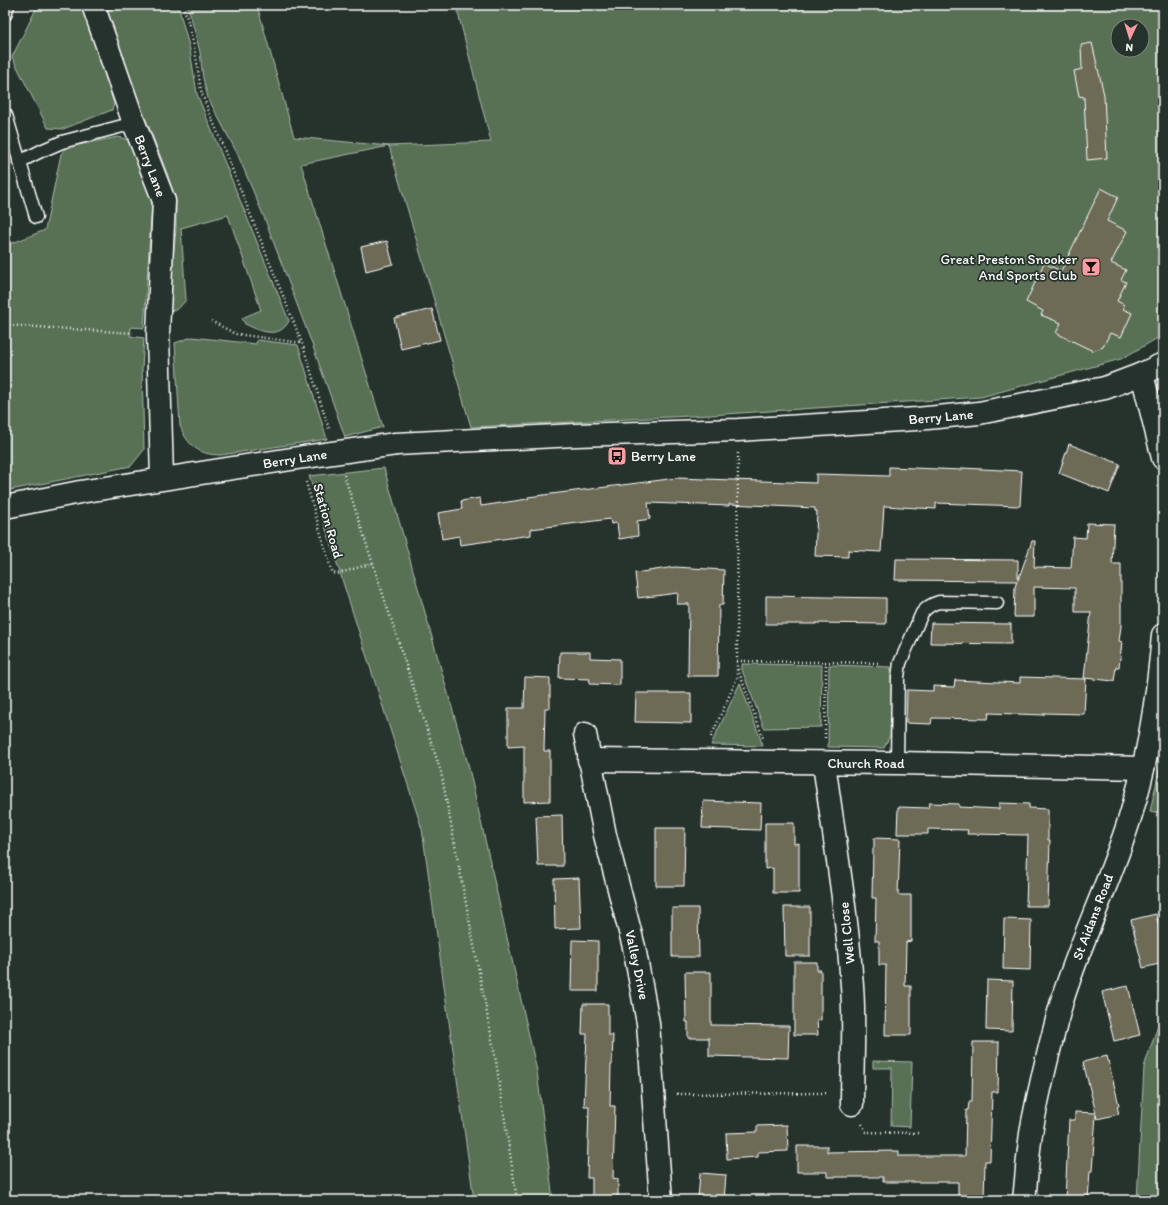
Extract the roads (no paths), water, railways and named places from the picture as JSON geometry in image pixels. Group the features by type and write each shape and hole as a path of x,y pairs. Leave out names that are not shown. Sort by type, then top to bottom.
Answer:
{"street":[{"name":"Berry Lane","path":"92,5 164,202 158,334 162,478"},
{"name":"Berry Lane","path":"5,507 162,478 396,444 576,435 738,430 917,419 979,413 1105,388 1142,374 1163,364"},
{"path":"1142,374 1163,458"},
{"name":"St Aidans Road","path":"1024,1200 1033,1123 1059,1014 1085,934 1120,848 1143,768 1156,694 1163,635"},
{"name":"Valley Drive","path":"585,734 604,836 634,947 648,1023 661,1200"},
{"name":"Church Road","path":"590,760 773,763 897,763 1143,768"},
{"name":"Well Close","path":"824,763 843,902 852,986 854,1034 852,1098"}],"lane":[{"path":"5,15 8,5"},
{"path":"6,115 36,216"},
{"path":"20,162 62,142 134,123"},
{"path":"897,763 898,677 900,663 922,613 932,604 939,602 997,603"}],"place":[{"name":"Great Preston Snooker And Sports Club","path":"1091,267"},
{"name":"Berry Lane","path":"617,456"}]}
